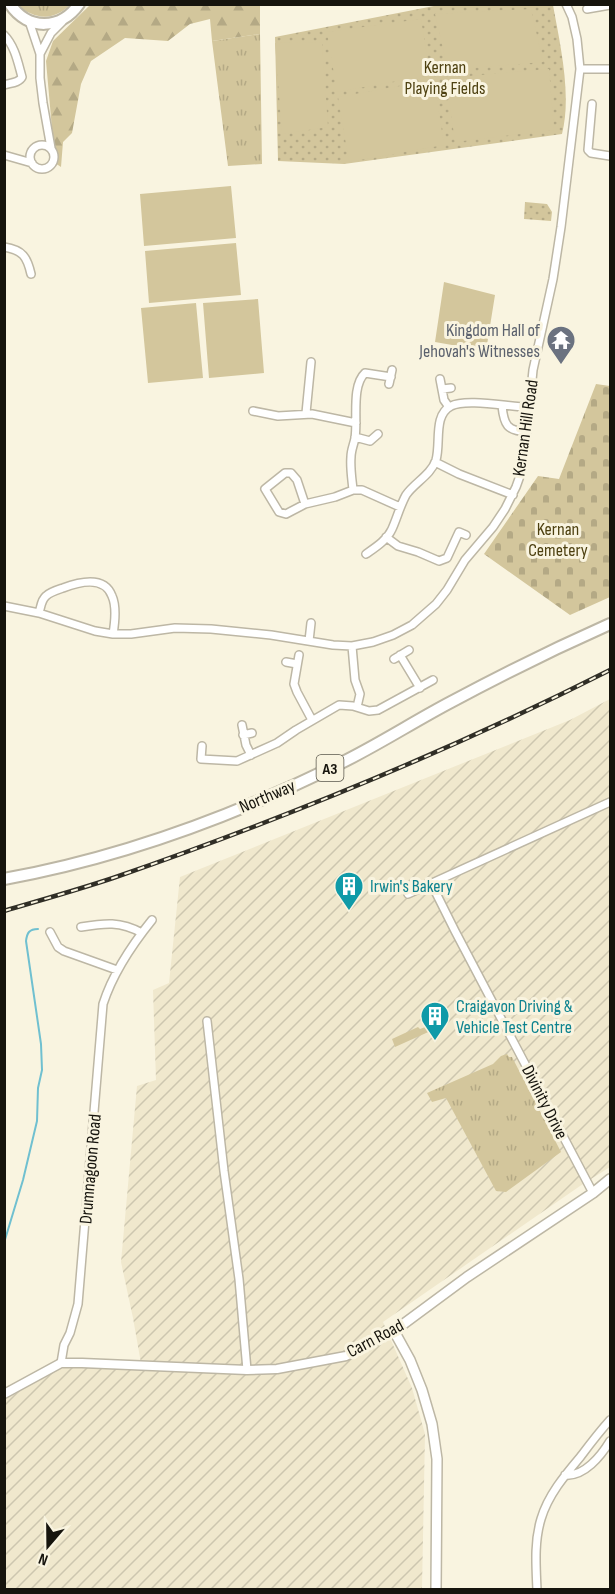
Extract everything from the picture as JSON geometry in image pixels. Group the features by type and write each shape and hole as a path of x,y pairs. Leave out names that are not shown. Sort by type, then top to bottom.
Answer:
{"main road":[{"path":"10,5 19,15 29,21 46,24 63,20 79,5"},
{"name":"Northway","path":"4,879 142,844 262,799 341,763 468,693 560,646 610,624"},
{"name":"Carn Road","path":"394,1331 467,1277 593,1193 610,1179"},
{"path":"394,1331 410,1360 432,1424 437,1459 436,1590"}],"street":[{"name":"Kernan Hill Road","path":"39,613 95,631 113,634 199,628 352,646 393,635 412,625 436,604 465,560 506,509 521,472 533,370 556,258 580,69 577,39 572,17 566,4"},
{"path":"588,17 587,7 610,5"},
{"path":"40,54 51,33 63,20"},
{"path":"8,156 32,164 38,169 46,169 55,155 46,127 40,78 40,54 29,21"},
{"path":"4,35 15,52 22,77 16,82 4,85"},
{"path":"580,69 610,69"},
{"path":"592,104 595,115 588,150 591,153 610,156"},
{"path":"39,145 46,127"},
{"path":"32,164 30,154 33,148 43,144 51,148"},
{"path":"8,156 30,154"},
{"path":"4,247 22,252 28,261 31,274"},
{"path":"306,413 306,370 311,362"},
{"path":"353,490 351,456 355,437 359,381 363,374 391,377"},
{"path":"440,379 444,400 449,407"},
{"path":"442,389 452,387"},
{"path":"366,555 392,530 407,493 431,470 435,462 440,416 449,407 460,402 528,407"},
{"path":"502,406 503,417 510,429 515,432 527,432"},
{"path":"253,411 278,416 306,413 356,423"},
{"path":"355,437 370,441 378,433"},
{"path":"435,462 513,495"},
{"path":"305,504 297,480 291,473 285,474 265,489 279,512 286,514 305,504 353,490 362,490 400,507"},
{"path":"386,537 398,546 439,561 447,558 459,532 466,534"},
{"path":"4,606 39,613 43,598 48,593 85,582 97,582 105,586 112,596 113,634"},
{"path":"309,641 311,623"},
{"path":"352,646 355,680 360,694 357,707"},
{"path":"410,650 397,657 420,688"},
{"path":"299,655 294,684 312,720"},
{"path":"286,662 297,664"},
{"path":"202,746 201,759 237,761 277,744 339,705 369,711 378,710 433,680"},
{"path":"242,725 246,745 251,755"},
{"path":"243,735 252,733"},
{"path":"408,894 610,802"},
{"name":"Divinity Drive","path":"431,883 593,1193"},
{"name":"Drumnagoon Road","path":"62,1363 64,1345 70,1333 78,1304 101,1018 106,994 117,970 152,920"},
{"path":"81,927 105,922 122,925 142,933"},
{"path":"50,932 58,947 64,951 117,970"},
{"path":"207,1021 248,1370"},
{"name":"Carn Road","path":"62,1363 248,1370 277,1369 346,1356 394,1331"},
{"path":"4,1394 62,1363"},
{"path":"537,1590 536,1553 539,1527 547,1504 566,1475 610,1420"},
{"path":"566,1475 573,1476 581,1472 598,1457 610,1441"}],"shaded area":[{"path":"610,699 610,1167 383,1322 412,1388 425,1434 422,1589 5,1589 4,1400 59,1369 90,1367 142,1369 121,1262 137,1086 156,1080 153,990 169,983 180,877 570,720"}],"green space":[{"path":"17,5 70,5 57,14 44,17 30,13"},
{"path":"90,5 260,5 260,34 212,41 210,19 190,24 168,41 125,38 91,61 81,84 72,133 63,142 61,167 55,163 46,61 53,41"},
{"name":"Kernan Playing Fields","path":"439,5 553,5 562,53 565,86 565,119 562,134 344,164 278,161 275,37"},
{"path":"531,9 543,62 448,70 435,14"},
{"path":"421,19 430,75 337,92 327,32"},
{"path":"260,34 262,164 228,166 212,41"},
{"path":"322,42 328,127 282,134 275,43"},
{"path":"549,69 554,130 455,142 446,78"},
{"path":"434,80 444,145 349,162 338,97"},
{"path":"231,186 236,238 144,246 140,194"},
{"path":"525,202 547,204 552,212 551,221 524,219"},
{"path":"236,243 241,295 149,303 145,251"},
{"path":"444,282 495,295 486,351 435,342"},
{"path":"258,299 264,373 209,378 203,303"},
{"path":"196,303 203,378 148,383 141,308"},
{"name":"Kernan Cemetery","path":"596,384 610,386 610,597 570,615 484,554 538,476 559,479"},
{"path":"428,1026 435,1029 395,1047 392,1039 418,1027 420,1029"},
{"path":"507,1054 512,1057 561,1152 506,1192 496,1191 446,1098 432,1102 427,1093 493,1064 501,1056"}],"waterway":[{"path":"4,1243 23,1180 37,1121 38,1088 42,1070 41,1044 26,941 29,932 38,929"}],"railway":[{"path":"4,911 113,878 303,808 427,756 610,670"}],"place":[{"name":"Kingdom Hall of Jehovah's Witnesses","path":"561,366"},
{"name":"Irwin's Bakery","path":"349,912"},
{"name":"Craigavon Driving & Vehicle Test Centre","path":"435,1042"}]}
